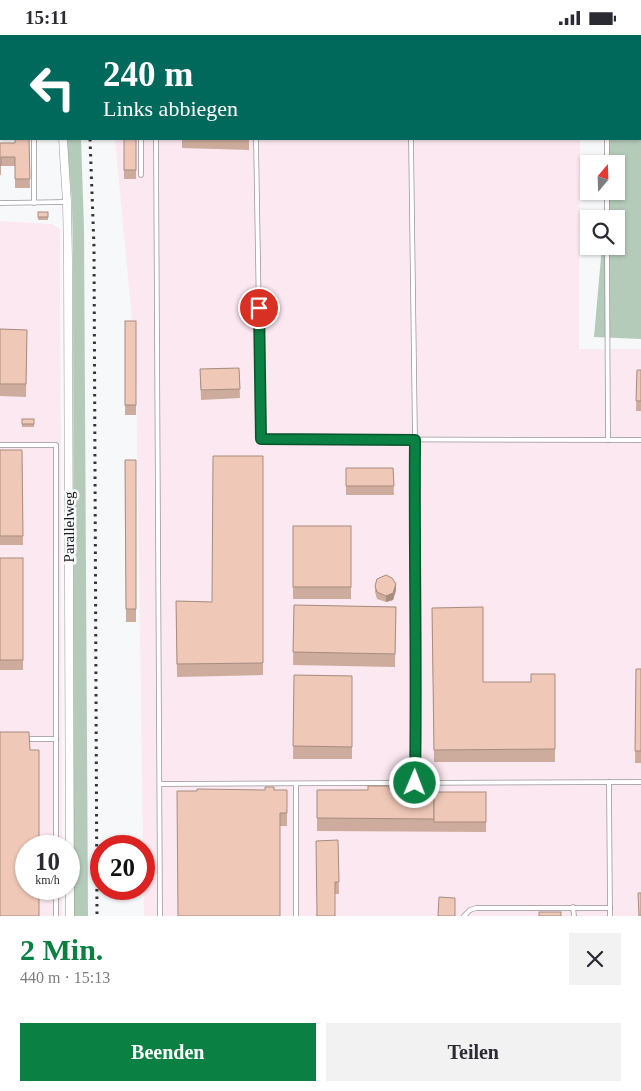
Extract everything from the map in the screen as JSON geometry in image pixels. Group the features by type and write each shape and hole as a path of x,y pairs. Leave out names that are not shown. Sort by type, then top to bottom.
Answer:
{"street":[{"name":"Parallelweg","path":"63,140 67,202 70,916"}],"lane":[{"path":"34,140 34,203"},
{"path":"140,140 141,175"},
{"path":"156,140 160,916"},
{"path":"256,140 261,439 641,440"},
{"path":"411,140 417,694 415,783"},
{"path":"607,140 607,155"},
{"path":"0,203 67,202"},
{"path":"607,255 608,440"},
{"path":"0,445 56,445 56,835"},
{"path":"19,740 56,739"},
{"path":"609,782 610,916"},
{"path":"160,785 641,782"},
{"path":"296,784 296,916"},
{"path":"56,900 56,916"},
{"path":"464,916 470,910 476,908 573,907 610,909"},
{"path":"573,907 574,916"}],"shaded area":[{"path":"115,140 580,140 579,349 641,349 641,916 144,916 144,900 155,900 155,835 143,835 136,363"},
{"path":"0,221 52,224 60,229 62,835 15,835 15,900 62,900 62,916 0,916"}],"green space":[{"path":"67,140 81,140 84,228 88,916 74,916 74,900 80,900 80,835 74,835 72,203"},
{"path":"610,140 641,140 641,339 594,337 601,255 625,255 625,210 605,210 605,200 625,200 625,155 609,155"}],"building":[{"path":"15,140 29,140 30,179 15,179 15,157 1,157 0,165 0,143 15,143"},
{"path":"124,140 136,140 136,170 124,170"},
{"path":"38,212 48,212 48,217 38,217"},
{"path":"125,321 136,321 136,405 125,405"},
{"path":"0,329 27,330 26,384 0,384"},
{"path":"239,368 240,389 201,390 200,369"},
{"path":"637,370 641,370 641,401 636,401"},
{"path":"22,419 34,419 34,424 22,424"},
{"path":"0,450 22,450 23,536 0,536"},
{"path":"213,456 263,456 263,663 177,664 176,601 212,602"},
{"path":"125,460 136,460 136,609 126,609"},
{"path":"346,468 393,468 394,486 346,486"},
{"path":"293,526 351,526 351,587 293,587"},
{"path":"0,558 23,558 23,660 0,660"},
{"path":"386,575 392,578 396,584 393,593 386,596 377,592 375,586 377,579"},
{"path":"294,605 396,607 395,654 293,652"},
{"path":"483,607 483,682 531,682 531,674 555,674 555,749 434,750 432,608"},
{"path":"636,669 641,669 641,751 635,751"},
{"path":"294,675 352,676 352,747 293,746"},
{"path":"0,732 29,732 30,750 39,750 39,835 15,835 15,900 39,900 39,916 0,916"},
{"path":"368,786 389,786 389,789 411,789 411,786 418,786 418,789 422,789 422,786 430,786 430,789 434,789 434,819 317,818 317,790 368,790"},
{"path":"265,787 274,787 274,790 287,790 287,813 280,813 280,916 178,916 177,791 197,791 197,789 265,790"},
{"path":"434,792 486,792 486,822 434,822"},
{"path":"338,840 339,882 335,882 335,916 317,916 316,841"},
{"path":"638,893 641,893 641,916 639,916"},
{"path":"439,897 455,898 455,916 438,916"},
{"path":"539,912 561,912 561,916 539,916"}],"railway":[{"path":"90,140 94,247 97,916"}],"route":[{"path":"259,308 261,439 415,440 414,541 417,694 415,783"}]}
